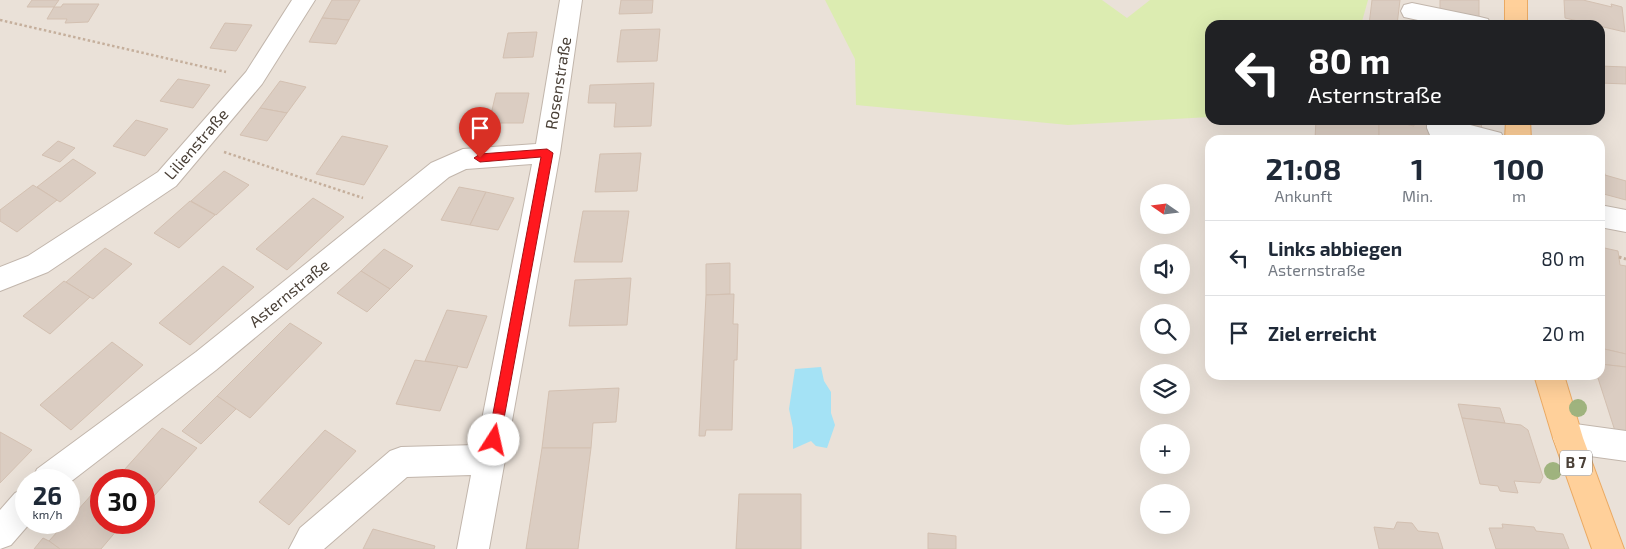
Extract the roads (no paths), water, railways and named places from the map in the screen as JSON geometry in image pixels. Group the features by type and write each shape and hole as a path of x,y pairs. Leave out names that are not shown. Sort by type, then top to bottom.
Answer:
{"main road":[{"path":"1516,0 1516,20"},
{"name":"B 7","path":"1551,380 1568,438 1608,549"}],"street":[{"name":"Lilienstraße","path":"0,279 38,264 167,179 254,78 304,0"},
{"name":"Rosenstraße","path":"473,549 547,153 571,0"},
{"path":"1412,11 1456,20"},
{"path":"1440,125 1440,128 1470,135"},
{"name":"Asternstraße","path":"63,469 206,361 440,170 463,159 547,153"},
{"path":"1605,217 1626,221"},
{"path":"1568,438 1626,446"},
{"path":"305,549 311,539 401,462 490,459"},
{"path":"0,534 15,517"}],"water":[{"path":"821,367 824,381 831,392 831,413 835,425 827,448 816,446 811,441 793,449 793,428 789,409 795,369"}]}
